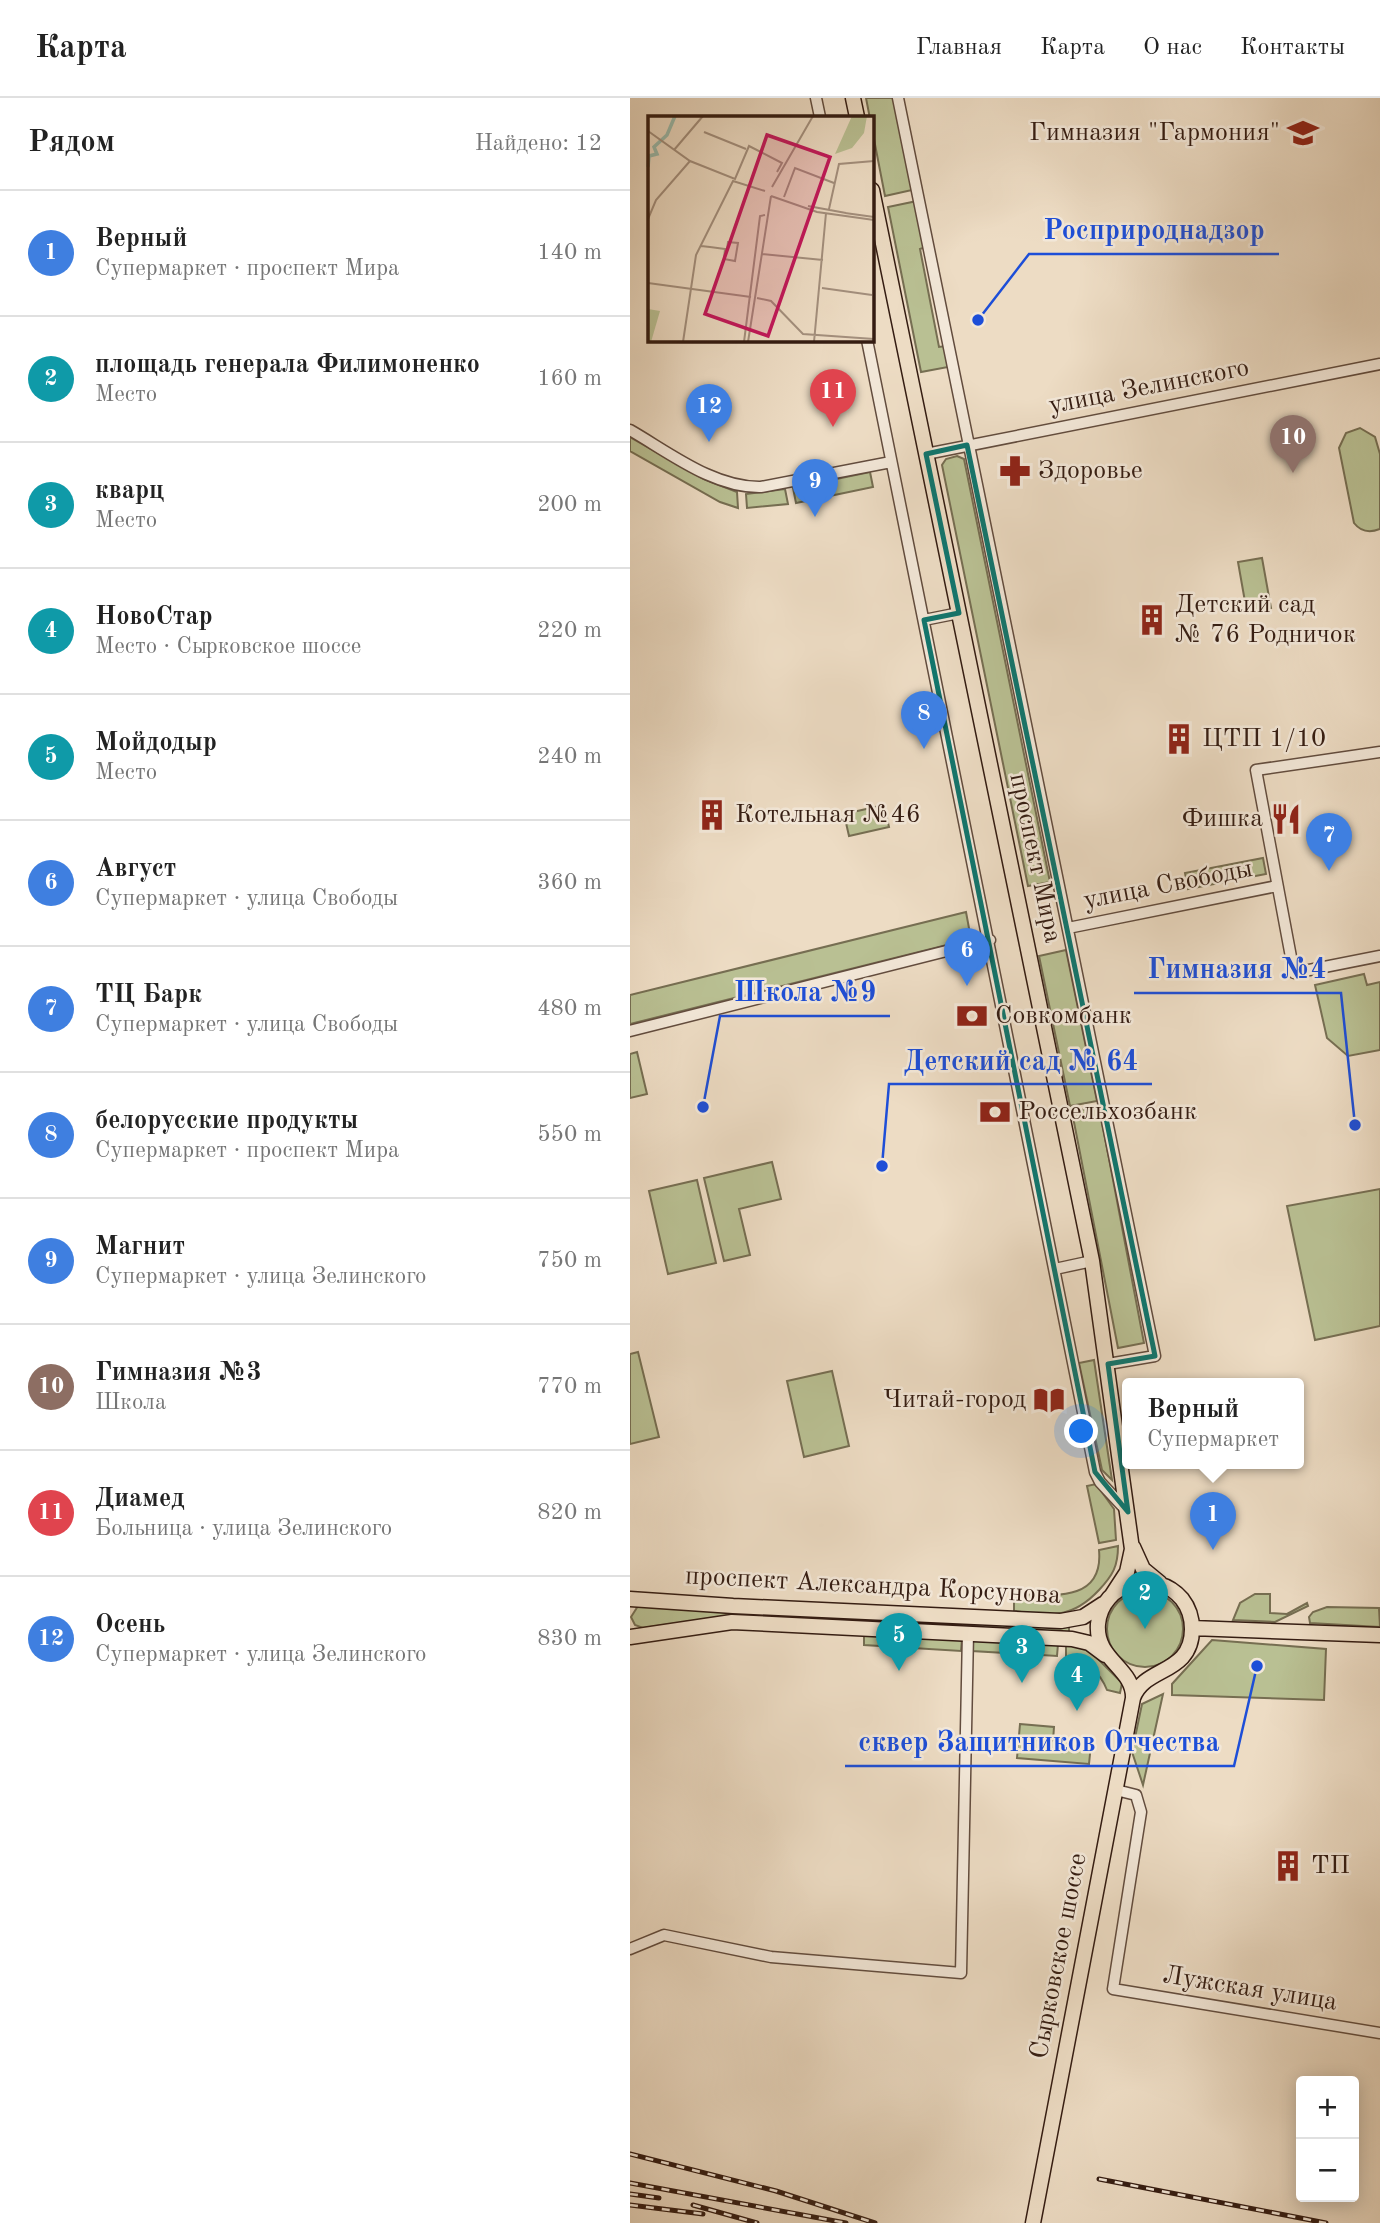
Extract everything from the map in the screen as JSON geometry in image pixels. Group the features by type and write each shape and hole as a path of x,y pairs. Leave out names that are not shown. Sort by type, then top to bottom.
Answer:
{"main road":[{"path":"853,98 857,116"},
{"name":"проспект Мира","path":"873,195 1092,1261 1122,1468"},
{"name":"проспект Мира","path":"1122,1469 1132,1539 1143,1569 1167,1587"},
{"name":"проспект Мира","path":"1110,1597 1127,1573 1132,1539"},
{"path":"1151,1582 1167,1587 1186,1604 1192,1628 1186,1652 1168,1670 1140,1685 1133,1698 1129,1681 1113,1663 1098,1634 1100,1616 1110,1597 1134,1583 1151,1582"},
{"name":"проспект Александра Корсунова","path":"634,1601 1061,1621 1089,1614 1110,1597"},
{"name":"проспект Александра Корсунова","path":"630,1637 732,1622 968,1633 1083,1641 1113,1663"},
{"path":"630,1627 636,1632 652,1633"},
{"path":"1192,1628 1380,1635"},
{"path":"1113,1663 1142,1676 1168,1670"},
{"name":"Сырковское шоссе","path":"1034,2223 1133,1698"}],"street":[{"path":"816,98 820,116"},
{"path":"898,98 1155,1356 1108,1364"},
{"path":"866,341 990,940 1095,1472 1100,1482 1128,1512"},
{"name":"улица Зелинского","path":"926,454 1380,364"},
{"path":"630,430 702,471 740,487 761,487 891,462"},
{"path":"924,620 959,613"},
{"name":"улица Свободы","path":"1380,752 1256,770 1294,973 1380,957"},
{"name":"улица Свободы","path":"1068,928 1278,886"},
{"path":"630,1031 990,940"},
{"path":"1055,1269 1092,1261"},
{"path":"630,1949 664,1935 771,1957 961,1973 968,1633"},
{"name":"Лужская улица","path":"1115,1790 1136,1795 1141,1812 1113,1989 1380,2033"}],"highlighted area":[{"path":"967,445 1155,1356 1108,1364 1128,1512 1095,1472 924,620 959,613 926,454"}],"green space":[{"path":"866,98 894,98 912,190 885,196 873,134 873,116 869,116"},
{"path":"917,201 926,247 920,249 939,347 946,346 948,367 921,372 888,207"},
{"path":"1360,428 1375,437 1380,454 1380,529 1373,531 1363,530 1354,523 1339,448 1346,433"},
{"path":"630,437 704,479 737,492 738,508 720,502 630,451"},
{"path":"957,456 964,459 1050,882 1028,886 942,465 946,459"},
{"path":"870,472 873,487 796,503 793,488"},
{"path":"785,489 788,504 747,508 746,494"},
{"path":"1262,558 1271,608 1247,613 1238,562"},
{"path":"884,805 889,827 849,836 844,814"},
{"path":"1263,858 1266,874 1188,889 1185,873"},
{"path":"966,912 971,939 630,1024 630,995"},
{"path":"1066,950 1097,1101 1070,1106 1039,956"},
{"path":"1364,974 1367,985 1380,982 1380,1050 1348,1056 1327,1038 1315,985"},
{"path":"637,1052 647,1094 630,1098 630,1054"},
{"path":"1099,1106 1144,1343 1118,1348 1072,1112"},
{"path":"772,1162 781,1199 739,1209 750,1255 724,1261 704,1178"},
{"path":"697,1180 716,1263 668,1274 649,1191"},
{"path":"1380,1189 1380,1326 1315,1340 1287,1206"},
{"path":"638,1352 659,1437 630,1444 630,1354"},
{"path":"1094,1360 1112,1480 1102,1470 1079,1363"},
{"path":"832,1371 849,1446 804,1457 787,1381"},
{"path":"1096,1484 1114,1509 1116,1540 1099,1543 1087,1486"},
{"path":"1118,1546 1116,1565 1111,1575 1099,1590 1080,1606 1070,1611 1050,1614 1014,1611 1014,1594 1058,1595 1084,1588 1093,1580 1098,1567 1099,1550"},
{"path":"1145,1591 1160,1594 1172,1602 1180,1614 1183,1629 1180,1644 1172,1656 1160,1664 1145,1667 1130,1664 1118,1656 1110,1644 1107,1629 1110,1614 1118,1602 1130,1594"},
{"path":"1255,1594 1270,1594 1270,1613 1287,1614 1307,1603 1308,1606 1275,1622 1233,1620 1240,1603"},
{"path":"638,1606 1069,1626 1069,1634 719,1617 643,1628 635,1625 631,1617"},
{"path":"1327,1607 1379,1608 1380,1627 1310,1623 1309,1617 1313,1612"},
{"path":"864,1633 962,1639 961,1651 864,1645"},
{"path":"973,1639 1058,1644 1057,1656 972,1651"},
{"path":"1212,1640 1326,1649 1324,1700 1172,1695 1172,1684"},
{"path":"1066,1642 1085,1646 1122,1683 1120,1693 1107,1690 1096,1672 1085,1664 1066,1657"},
{"path":"1163,1694 1143,1785 1132,1752 1142,1704"},
{"path":"1020,1724 1054,1727 1053,1741 1091,1744 1089,1764 1017,1758"}],"railway":[{"path":"630,2154 776,2191 875,2223"},
{"path":"1099,2179 1326,2223"},
{"path":"630,2183 846,2223"},
{"path":"630,2194 659,2198"},
{"path":"630,2205 703,2214"},
{"path":"693,2205 757,2223"}],"place":[{"name":"Гимназия \"Гармония\"","path":"1303,133"},
{"name":"Росприроднадзор","path":"978,320"},
{"name":"Диамед","path":"833,427"},
{"name":"Осень","path":"709,442"},
{"name":"Здоровье","path":"1015,471"},
{"name":"Гимназия №3","path":"1293,473"},
{"name":"Магнит","path":"815,517"},
{"name":"Детский сад № 76 Родничок","path":"1152,620"},
{"name":"ЦТП 1/10","path":"1179,739"},
{"name":"белорусские продукты","path":"924,749"},
{"name":"Котельная №46","path":"712,815"},
{"name":"Фишка","path":"1286,819"},
{"name":"ТЦ Барк","path":"1329,871"},
{"name":"Август","path":"967,986"},
{"name":"Совкомбанк","path":"972,1016"},
{"name":"Школа №9","path":"703,1107"},
{"name":"Россельхозбанк","path":"995,1112"},
{"name":"Гимназия №4","path":"1355,1125"},
{"name":"Детский сад № 64","path":"882,1166"},
{"name":"Читай-город","path":"1049,1400"},
{"name":"Верный","path":"1213,1550"},
{"name":"площадь генерала Филимоненко","path":"1145,1629"},
{"name":"сквер Защитников Отчества","path":"1257,1666"},
{"name":"Мойдодыр","path":"899,1671"},
{"name":"кварц","path":"1022,1683"},
{"name":"НовоСтар","path":"1077,1711"},
{"name":"ТП","path":"1288,1866"}]}
